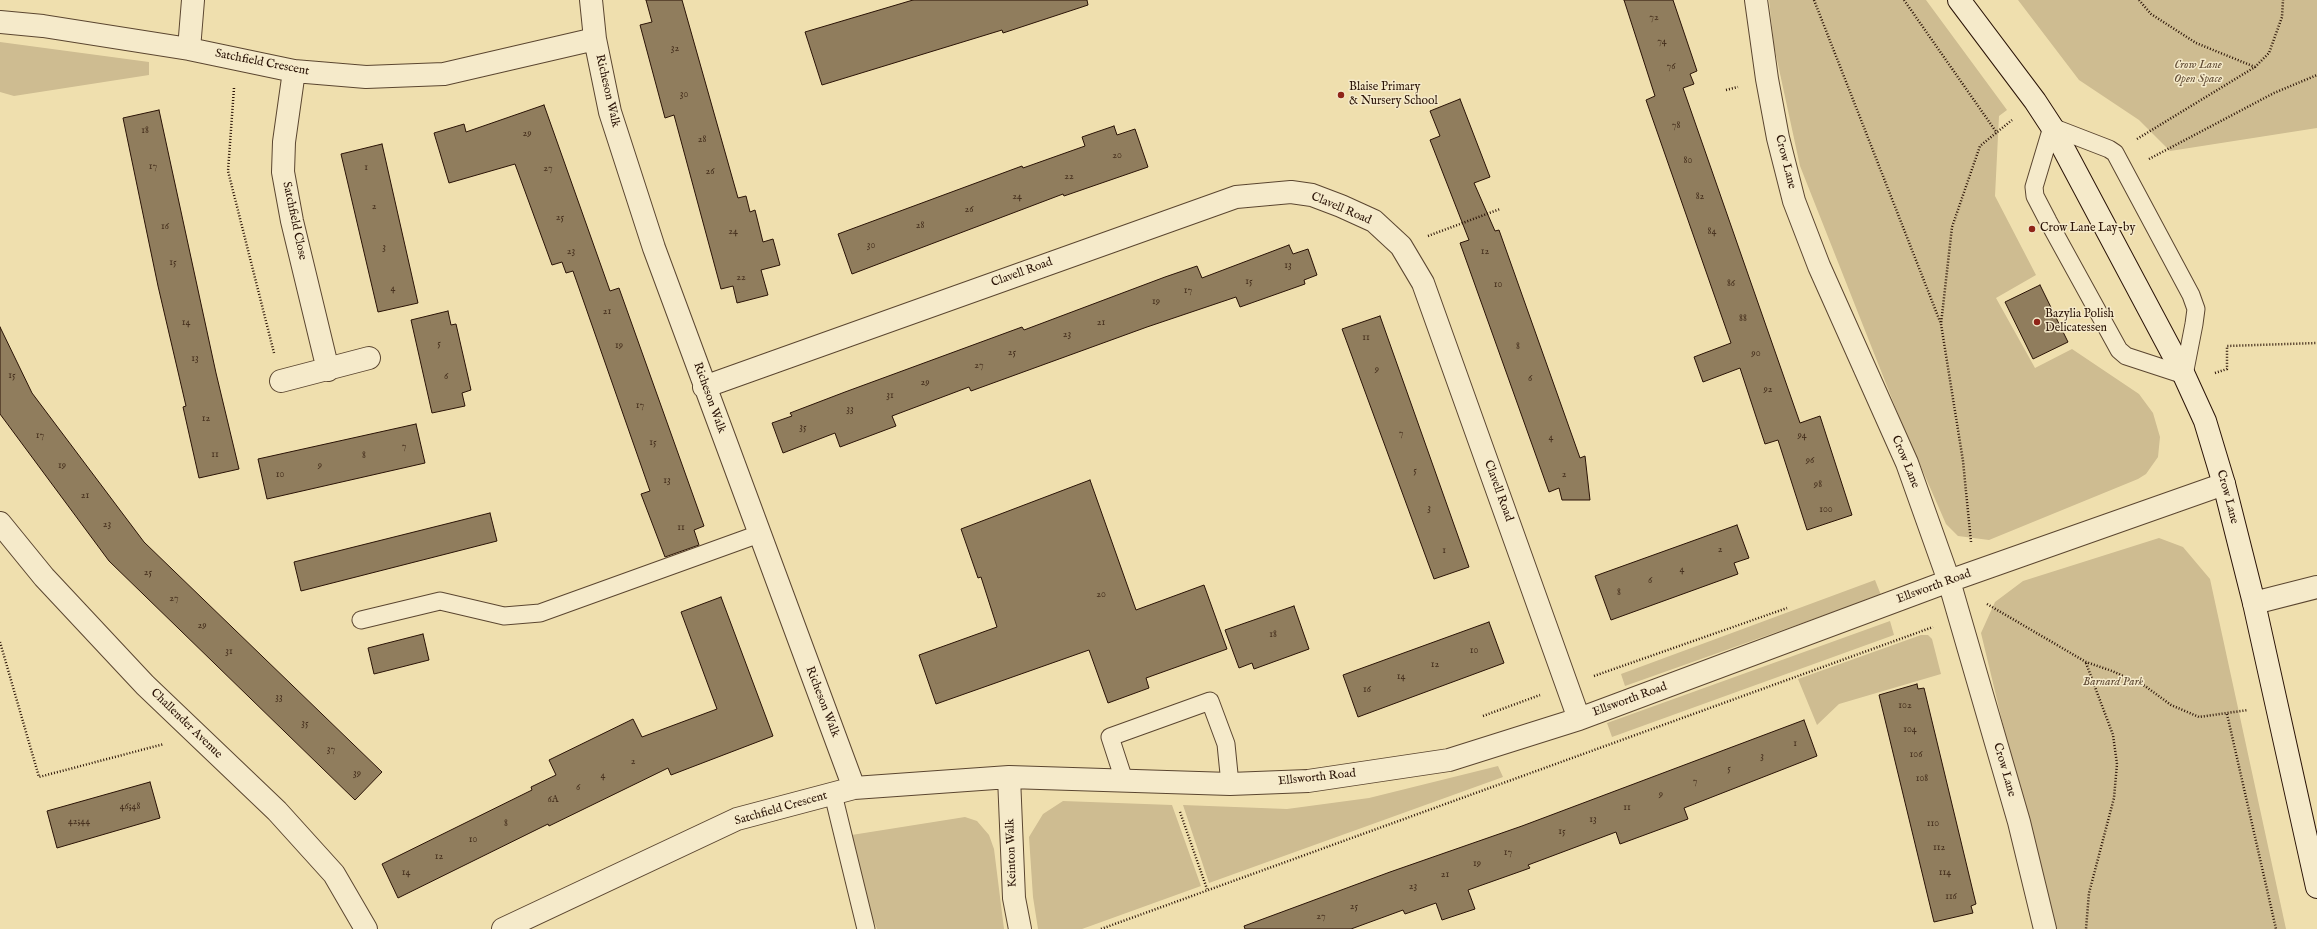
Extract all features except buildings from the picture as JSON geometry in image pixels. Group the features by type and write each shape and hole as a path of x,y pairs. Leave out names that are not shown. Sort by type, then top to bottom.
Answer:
{"street":[{"path":"189,49 193,0"},
{"name":"Richeson Walk","path":"591,0 595,39 610,112 654,248 854,788"},
{"name":"Crow Lane","path":"1756,0 1767,78 1778,138 1794,201 1819,266 1907,463 1949,581 2019,822 2045,929"},
{"name":"Crow Lane","path":"1959,0 2035,101 2052,127 2186,378 2205,421 2224,484 2254,603 2317,887"},
{"name":"Satchfield Crescent","path":"0,22 43,26 189,49 235,57 294,71 366,77 444,74 595,39"},
{"name":"Satchfield Close","path":"294,71 284,142 283,172 292,221 328,370"},
{"name":"Clavell Road","path":"704,386 1236,197 1269,192 1291,192 1312,195 1374,221 1401,246 1423,283 1579,719"},
{"path":"281,381 328,370 369,358"},
{"name":"Ellsworth Road","path":"1010,776 1230,784 1308,781 1449,760 1579,719 1949,581 2224,484"},
{"name":"Challender Avenue","path":"0,523 54,588 145,685 277,811 334,874 366,929"},
{"path":"2254,603 2317,587"},
{"name":"Satchfield Crescent","path":"503,929 737,819 854,788 1010,776"},
{"name":"Keinton Walk","path":"1010,776 1014,898 1020,929"}],"lane":[{"path":"2052,127 2109,149 2115,153 2194,302 2196,309 2186,378 2126,356 2119,350 2035,196 2034,187 2052,127"},
{"path":"361,620 440,602 504,616 540,614 759,534"},
{"path":"1124,780 1110,737 1210,702 1226,744 1230,784"},
{"path":"832,794 866,929"}],"path":[{"path":"1814,0 1941,324 1963,461 1974,572"},
{"path":"1904,0 1997,133"},
{"path":"2139,0 2151,14 2196,43 2255,67"},
{"path":"2115,153 2255,67 2269,53 2282,17 2283,0"},
{"path":"235,57 228,171 281,381"},
{"path":"2124,172 2274,93 2317,75"},
{"path":"1941,324 1952,226 1980,146 2035,101"},
{"path":"1401,246 1500,209"},
{"path":"2186,378 2227,369 2228,346 2317,343"},
{"path":"1949,581 2086,662 2112,671 2145,686 2171,704 2199,717 2248,710"},
{"path":"1478,718 1791,606"},
{"path":"1101,929 1207,889 1960,617"},
{"path":"0,642 39,777 197,735"},
{"path":"2086,662 2113,735 2117,764 2114,798 2088,893 2086,929"},
{"path":"2227,714 2276,929"},
{"path":"1170,782 1207,889"}],"green space":[{"path":"1769,0 1926,0 2007,110 1999,116 1995,196 2036,275 1996,298 2035,368 2072,349 2139,394 2153,413 2160,437 2158,457 2146,474 2138,479 1989,540 1958,536 1946,524 1900,419 1800,166 1774,46"},
{"name":"Crow Lane Open Space","path":"2018,0 2317,0 2317,128 2170,151 2139,120 2079,80"},
{"path":"0,42 149,62 149,75 14,96 0,92"},
{"name":"Barnard Park","path":"2159,538 2183,547 2210,579 2286,929 2052,929 1981,633 1995,602 2023,581"},
{"path":"1875,580 1881,595 1625,686 1621,674"},
{"path":"1890,621 1894,635 1612,737 1607,723"},
{"path":"1921,635 1928,635 1932,639 1941,674 1839,704 1817,725 1798,679"},
{"path":"1498,766 1503,777 1209,883 1183,805 1287,809 1369,798"},
{"path":"1063,801 1172,805 1201,886 1082,929 1038,929 1033,897 1029,837 1043,814"},
{"path":"965,817 977,821 989,835 994,849 1004,929 877,929 839,837"}],"place":[{"name":"Blaise Primary & Nursery School","path":"1341,95"},
{"name":"Crow Lane Lay-by","path":"2032,229"},
{"name":"Bazylia Polish Delicatessen","path":"2037,322"}]}
